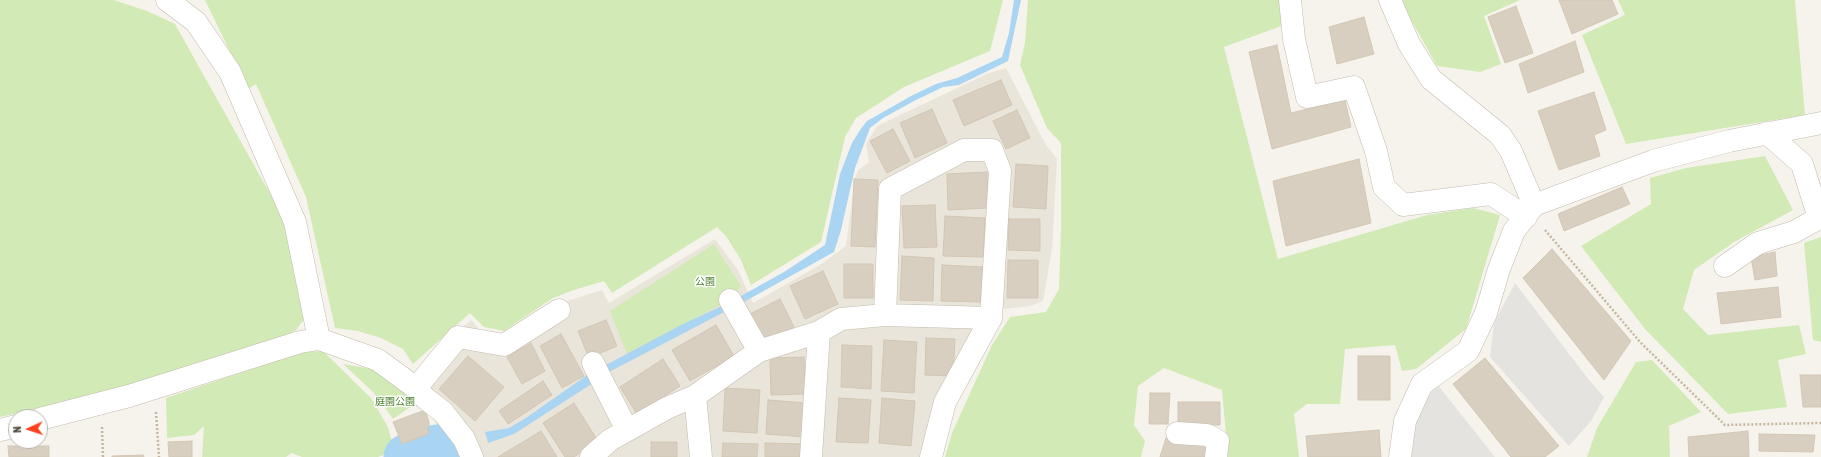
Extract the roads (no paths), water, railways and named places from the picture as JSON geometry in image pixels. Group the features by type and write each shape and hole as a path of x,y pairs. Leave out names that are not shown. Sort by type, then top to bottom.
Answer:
{"street":[{"path":"167,0 196,22 230,72 295,222 319,339"},
{"path":"1290,0 1294,39 1307,97 1354,87 1376,151 1384,187 1403,205 1491,194 1530,211"},
{"path":"1390,0 1409,44 1431,79 1500,135 1511,151 1530,211"},
{"path":"1400,457 1405,422 1422,384 1468,351 1486,313 1499,269 1514,232 1530,211 1654,160 1729,141 1821,123"},
{"path":"1725,266 1758,243 1794,232 1819,218 1802,164 1767,133"},
{"path":"885,315 890,189 964,150 992,150 1000,171 991,318 945,402 931,457"},
{"path":"733,305 759,350"},
{"path":"416,388 458,337 504,345 559,310"},
{"path":"591,457 610,440 627,430 667,408 695,396 759,350 819,332 841,319 885,315 991,318"},
{"path":"811,457 819,332"},
{"path":"48,417 155,388 300,342 319,339 378,360 416,388 425,398 443,412 464,439 472,457"},
{"path":"593,363 627,430"},
{"path":"695,396 701,457"},
{"path":"1177,433 1207,435 1218,441 1216,457"}],"water":[{"path":"1014,0 1021,0 1008,61 959,85 943,87 914,101 883,118 870,128 855,168 841,230 834,252 742,303 739,297 784,272 825,245 840,174 852,143 867,121 936,84 957,78 1002,57 1009,33"},
{"path":"728,303 730,309 607,373 604,366 681,325"},
{"path":"590,373 593,383 514,434 488,443 485,432 509,428 526,418"},
{"path":"431,443 447,451 430,457 391,457"}],"waterway":[{"path":"407,457 426,450 444,447"}],"park label":[{"name":"公園","path":"705,282"},
{"name":"庭園公園","path":"395,402"}]}
